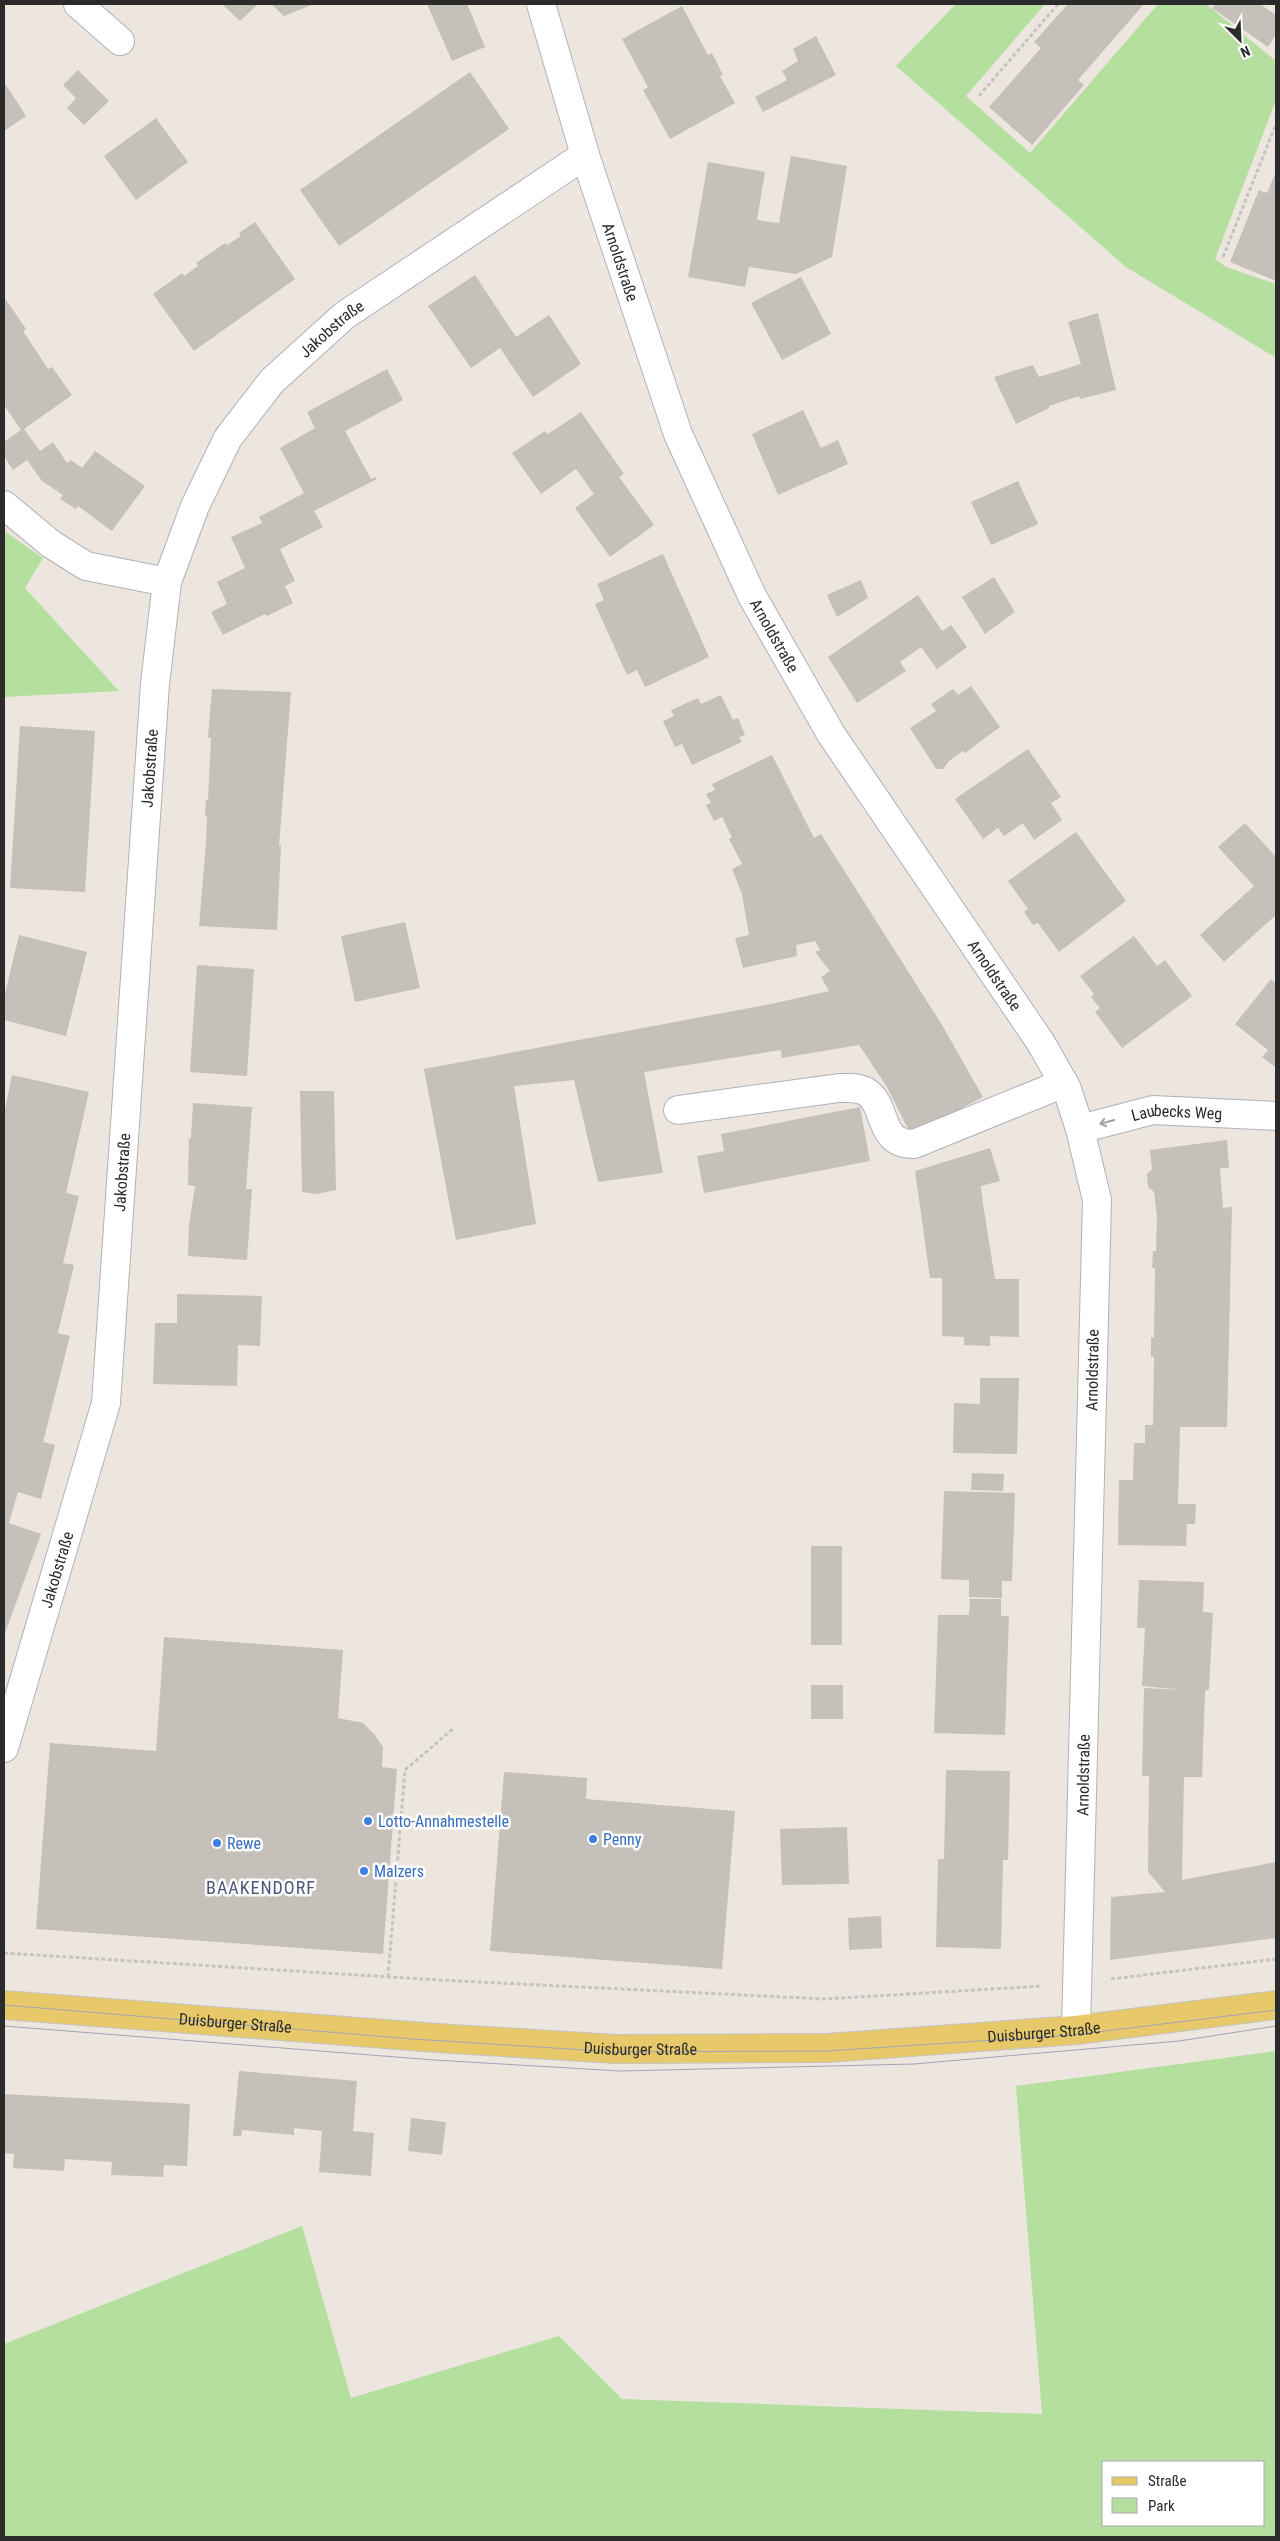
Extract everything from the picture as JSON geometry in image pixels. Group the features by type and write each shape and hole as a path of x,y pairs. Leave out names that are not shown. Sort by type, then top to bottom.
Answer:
{"main road":[{"name":"Duisburger Straße","path":"4,2005 437,2038 616,2049 826,2048 1076,2030 1276,2005"}],"street":[{"path":"78,4 120,41"},
{"name":"Arnoldstraße","path":"541,4 585,154 678,434 752,596 831,734 1040,1043 1064,1083 1080,1129 1097,1200 1076,2030"},
{"name":"Jakobstraße","path":"4,1748 106,1403 154,698 167,582 194,506 228,438 272,381 345,315 585,154"},
{"path":"4,505 51,544 86,566 167,582"},
{"path":"678,1110 839,1088 857,1088 868,1092 894,1140 902,1144 914,1144 1064,1083"},
{"name":"Laubecks Weg","path":"1080,1129 1153,1110 1276,1116"}],"path":[{"path":"980,96 1058,4"},
{"path":"1223,257 1276,124"},
{"path":"388,1977 405,1770 454,1728"},
{"path":"4,1953 388,1977 824,1998 1078,1983 1276,1959"}],"green space":[{"path":"956,4 1045,4 966,96 1030,153 1158,4 1206,4 1276,61 1276,100 1215,259 1226,267 1276,284 1276,358 1126,267 896,66"},
{"path":"4,531 43,558 25,588 119,691 4,697"},
{"path":"1276,2051 1276,2537 4,2537 4,2344 302,2226 351,2398 559,2336 622,2399 1042,2414 1016,2086"}],"building":[{"path":"222,4 258,4 240,21"},
{"path":"271,4 314,4 284,16"},
{"path":"427,4 467,4 485,47 452,61"},
{"path":"1068,4 1144,4 1078,80 1084,85 1032,145 989,107 1041,48 1034,42"},
{"path":"1215,4 1260,4 1276,15 1276,35 1268,47 1212,8"},
{"path":"682,6 708,55 712,53 723,75 720,76 735,103 670,139 643,90 648,87 622,39"},
{"path":"816,36 836,75 763,112 755,97 787,80 782,71 798,61 793,49"},
{"path":"78,70 109,101 84,125 67,108 76,98 63,85"},
{"path":"470,72 509,129 339,246 300,190"},
{"path":"4,82 26,116 4,131"},
{"path":"156,118 188,162 136,200 104,156"},
{"path":"791,156 847,166 832,257 796,274 749,267 745,287 688,277 708,162 765,172 757,220 779,223"},
{"path":"1276,171 1276,281 1230,262 1259,190 1267,193"},
{"path":"255,222 295,279 194,351 153,294 182,273 184,276 198,266 196,263 225,243 227,245 241,236 239,233"},
{"path":"475,275 516,337 549,315 581,364 533,397 500,348 471,368 428,306"},
{"path":"801,277 831,334 782,360 751,303"},
{"path":"4,297 26,329 23,331 48,369 52,367 72,395 24,429 40,451 53,442 67,463 71,460 82,468 95,451 145,486 112,531 78,506 76,509 60,499 63,495 42,481 27,460 13,470 4,456 4,442 21,430 4,405"},
{"path":"1098,313 1116,390 1080,399 1079,396 1049,406 1049,408 1016,424 994,377 1033,365 1039,377 1081,364 1068,322"},
{"path":"387,369 403,400 345,431 371,479 375,477 377,479 314,511 323,527 280,549 295,581 285,586 293,603 267,616 265,614 223,635 211,612 227,604 217,582 245,568 231,537 262,523 259,517 304,493 280,448 315,428 307,412"},
{"path":"803,410 821,448 838,440 848,464 778,495 752,434"},
{"path":"581,412 624,474 619,477 654,525 610,557 575,508 594,494 576,469 541,494 512,453 545,431 548,434"},
{"path":"1018,481 1038,524 991,545 971,502"},
{"path":"663,554 709,657 645,687 637,670 627,675 595,604 604,600 597,584"},
{"path":"994,577 1015,612 985,634 962,597"},
{"path":"861,580 868,598 837,617 827,595"},
{"path":"918,595 942,631 951,625 967,647 937,669 921,647 900,662 906,671 857,703 828,657"},
{"path":"971,686 1000,727 965,753 963,751 949,761 943,769 936,769 910,728 936,711 931,704 953,689 958,695"},
{"path":"212,689 291,692 279,846 281,845 277,930 199,926 206,843 207,816 205,816 206,800 208,800 211,738 208,737"},
{"path":"721,695 733,720 738,718 745,735 739,737 742,742 692,765 682,744 675,747 663,721 674,716 671,710 698,698 701,704"},
{"path":"20,726 95,731 85,892 10,888"},
{"path":"1028,749 1061,797 1051,803 1062,820 1034,840 1023,823 1004,836 998,828 983,839 955,799"},
{"path":"772,755 814,838 821,834 942,1025 983,1097 911,1135 887,1087 859,1045 782,1058 781,1050 644,1072 663,1173 598,1182 574,1080 514,1086 536,1224 456,1240 424,1069 771,1004 829,991 821,977 830,971 815,952 820,950 815,941 796,945 797,956 743,968 735,938 749,935 742,894 732,869 742,864 729,839 732,838 722,817 714,821 706,805 711,803 706,794 715,790 712,784"},
{"path":"1245,823 1276,857 1276,915 1224,962 1200,935 1254,886 1218,847"},
{"path":"1076,832 1126,901 1059,952 1038,923 1033,925 1024,912 1028,909 1008,881"},
{"path":"405,922 420,988 355,1002 341,936"},
{"path":"19,935 87,952 66,1036 4,1020 4,998"},
{"path":"1134,936 1157,966 1165,960 1192,996 1122,1048 1095,1012 1100,1008 1091,997 1094,994 1080,976"},
{"path":"197,965 254,969 247,1076 190,1072"},
{"path":"1271,979 1276,984 1275,1067 1262,1057 1268,1050 1235,1024"},
{"path":"12,1075 89,1092 66,1193 79,1196 63,1263 74,1265 58,1333 70,1336 43,1442 55,1445 41,1499 18,1492 9,1523 41,1534 4,1636 4,1114"},
{"path":"300,1091 334,1091 336,1190 316,1194 302,1192"},
{"path":"193,1103 252,1107 246,1189 252,1189 247,1260 188,1256 189,1225 195,1186 188,1185 189,1138 191,1138"},
{"path":"860,1107 870,1161 704,1193 697,1156 724,1151 721,1134"},
{"path":"1227,1140 1229,1168 1220,1168 1223,1208 1232,1207 1227,1427 1180,1427 1178,1504 1196,1504 1195,1524 1187,1524 1186,1546 1118,1545 1119,1480 1133,1480 1134,1443 1145,1443 1145,1425 1153,1425 1154,1357 1151,1357 1151,1337 1154,1338 1155,1268 1152,1268 1153,1251 1156,1251 1157,1217 1154,1192 1148,1187 1147,1174 1152,1169 1150,1150"},
{"path":"990,1148 1000,1181 981,1186 983,1204 995,1279 1019,1279 1019,1337 990,1336 990,1346 964,1345 964,1337 942,1336 942,1278 930,1278 915,1171"},
{"path":"177,1294 262,1296 260,1346 238,1345 237,1386 153,1384 155,1323 177,1323"},
{"path":"980,1378 1019,1378 1017,1454 953,1453 954,1403 980,1404"},
{"path":"972,1473 1004,1474 1003,1491 971,1490"},
{"path":"944,1491 1015,1493 1012,1581 1002,1581 1002,1598 969,1597 969,1580 941,1579"},
{"path":"811,1546 842,1546 842,1645 811,1645"},
{"path":"1139,1580 1204,1582 1203,1612 1213,1613 1209,1689 1205,1691 1202,1777 1184,1777 1182,1880 1276,1862 1276,1938 1110,1960 1111,1897 1165,1892 1148,1872 1149,1776 1142,1776 1144,1688 1184,1690 1142,1686 1145,1628 1137,1628"},
{"path":"970,1599 1001,1599 1001,1616 1009,1616 1005,1735 934,1733 938,1615 969,1615"},
{"name":"Rewe","path":"164,1637 343,1650 338,1718 363,1723 383,1747 382,1767 397,1769 383,1954 36,1929 50,1743 156,1751"},
{"path":"811,1685 843,1685 843,1719 811,1719"},
{"path":"946,1770 1010,1771 1008,1860 1003,1860 1001,1949 936,1947 938,1859 944,1859"},
{"path":"504,1772 587,1778 586,1799 735,1811 722,1969 490,1951"},
{"path":"847,1827 849,1884 782,1885 780,1829"},
{"path":"881,1916 882,1948 849,1950 848,1918"},
{"path":"239,2071 357,2081 353,2131 374,2133 371,2176 319,2172 322,2131 294,2128 294,2135 242,2130 241,2136 233,2136"},
{"path":"4,2094 190,2104 187,2166 164,2165 163,2177 111,2175 112,2162 65,2159 64,2171 13,2168 14,2154 4,2153"},
{"path":"411,2118 446,2122 442,2155 408,2151"}],"tram line":[{"path":"4,2005 413,2039 617,2052 826,2051 1073,2035 1276,2010"},
{"path":"4,2026 434,2060 620,2071 914,2064 1179,2041 1276,2026"}],"place":[{"name":"Lotto-Annahmestelle","path":"368,1821"},
{"name":"Penny","path":"593,1839"},
{"name":"Rewe","path":"217,1843"},
{"name":"Malzers","path":"364,1871"}],"district":[{"name":"BAAKENDORF","path":"261,1888"}]}
